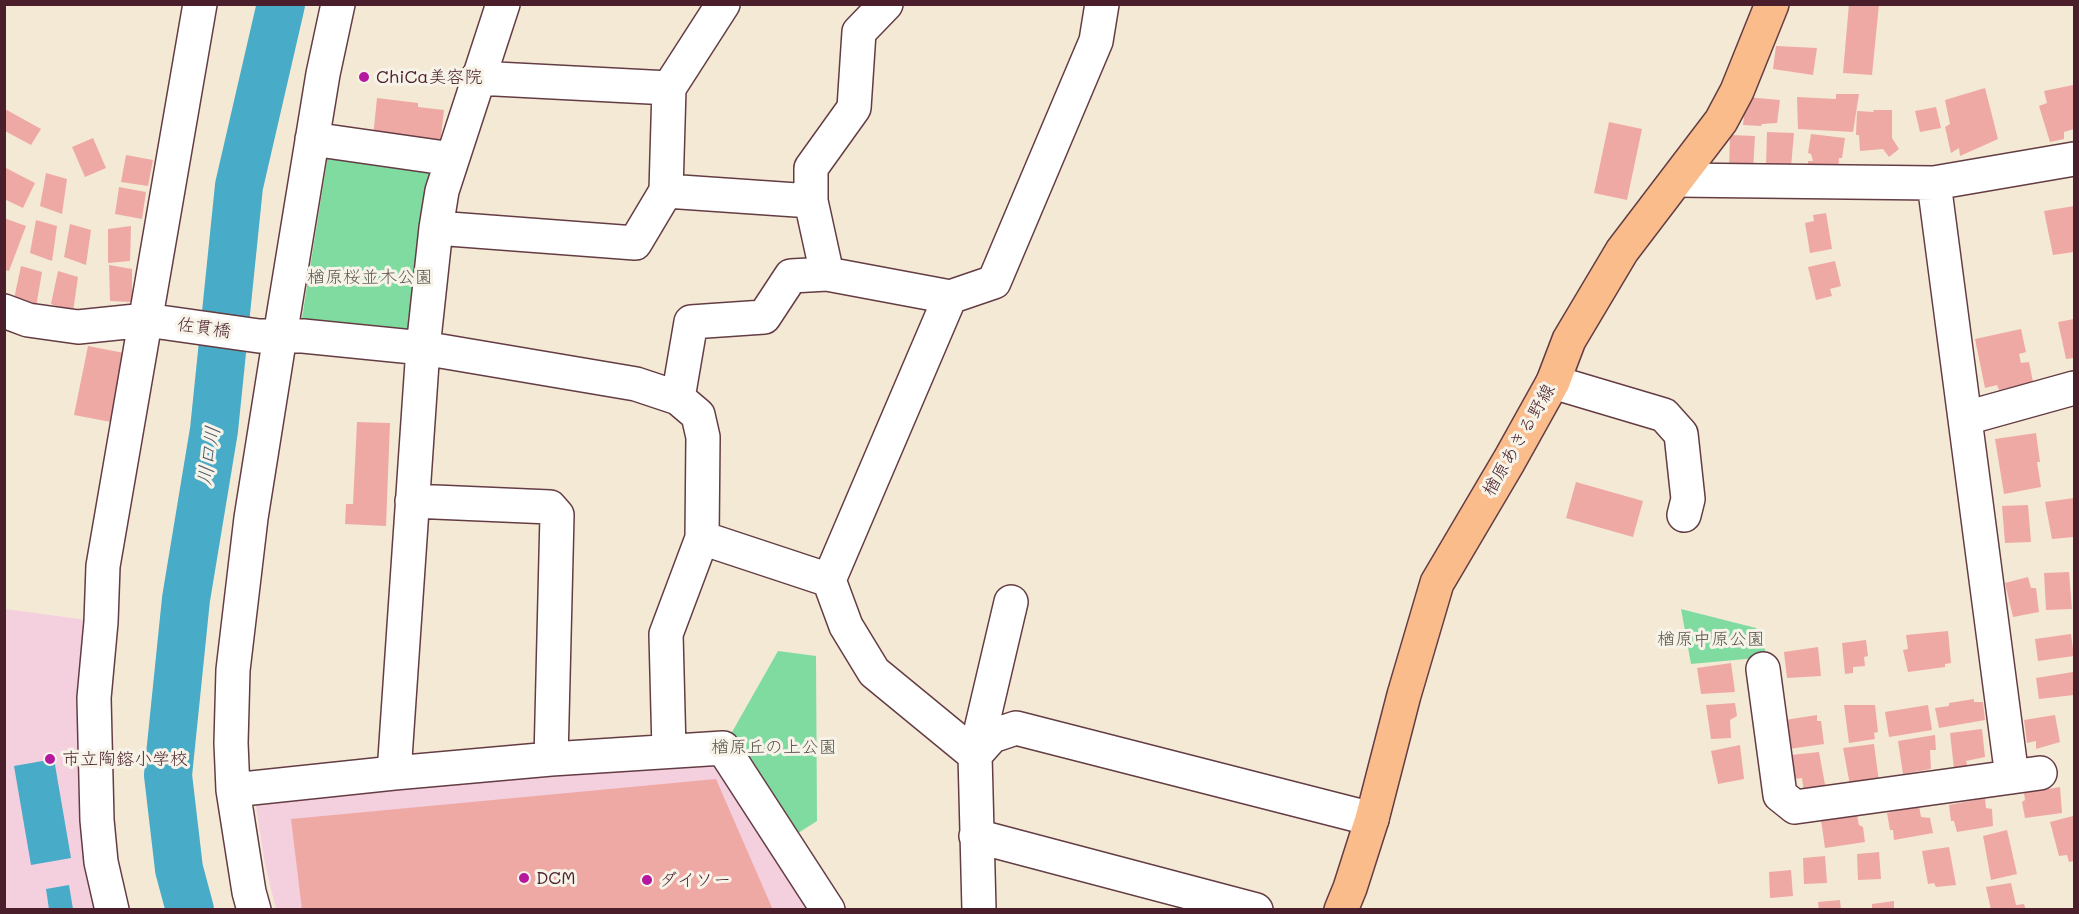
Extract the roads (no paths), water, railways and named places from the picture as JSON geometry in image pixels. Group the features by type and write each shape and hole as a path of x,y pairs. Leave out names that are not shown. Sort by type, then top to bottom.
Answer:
{"main road":[{"name":"楢原あきる野線","path":"1341,909 1372,819 1404,695 1437,583 1553,382 1569,340 1622,251 1721,122 1737,91 1772,4"}],"street":[{"path":"112,909 101,862 97,820 94,698 102,621 104,566 151,320 186,77 200,4"},
{"path":"255,909 249,892 233,790 231,743 233,670 251,518 266,335 312,139 338,4"},
{"path":"394,773 423,348 436,228 442,191 503,4"},
{"path":"436,228 634,243 666,191 669,88 723,4"},
{"path":"827,274 811,201 811,168 854,108 859,32 886,4"},
{"path":"669,751 666,634 702,538 703,437 699,415 678,398 691,322 764,317 791,276 827,274 950,297 994,282 1096,40 1102,4"},
{"path":"477,78 669,88"},
{"path":"312,139 452,159"},
{"path":"1677,180 1934,183 2074,159"},
{"path":"1763,669 1780,795 1795,807 2026,775 1966,418 1934,183"},
{"path":"666,191 811,201"},
{"path":"950,297 829,580 846,627 874,672 975,755"},
{"name":"佐貫橋","path":"4,311 28,320 78,327 151,320 266,335 303,336 423,348 636,384 678,398"},
{"path":"1553,382 1664,415 1681,434 1688,499 1684,515"},
{"path":"1966,418 2074,388"},
{"path":"412,501 550,507 557,515 551,759"},
{"path":"702,538 829,580"},
{"path":"979,909 975,755 1011,602"},
{"path":"975,755 992,736 1016,728 1372,819"},
{"path":"233,790 551,759 723,748 828,909"},
{"path":"976,836 1256,909"}],"water":[{"path":"54,759 71,858 31,865 14,766"},
{"path":"69,885 73,909 49,909 46,889"}],"waterway":[{"name":"川口川","path":"190,910 179,869 168,775 186,599 214,430 239,186 281,4"}],"place":[{"name":"ChiCa美容院","path":"364,77"},
{"name":"市立陶鎔小学校","path":"50,759"},
{"name":"DCM","path":"524,878"},
{"name":"ダイソー","path":"647,880"}],"park label":[{"name":"楢原桜並木公園","path":"370,277"},
{"name":"楢原中原公園","path":"1711,639"},
{"name":"楢原丘の上公園","path":"774,747"}]}
